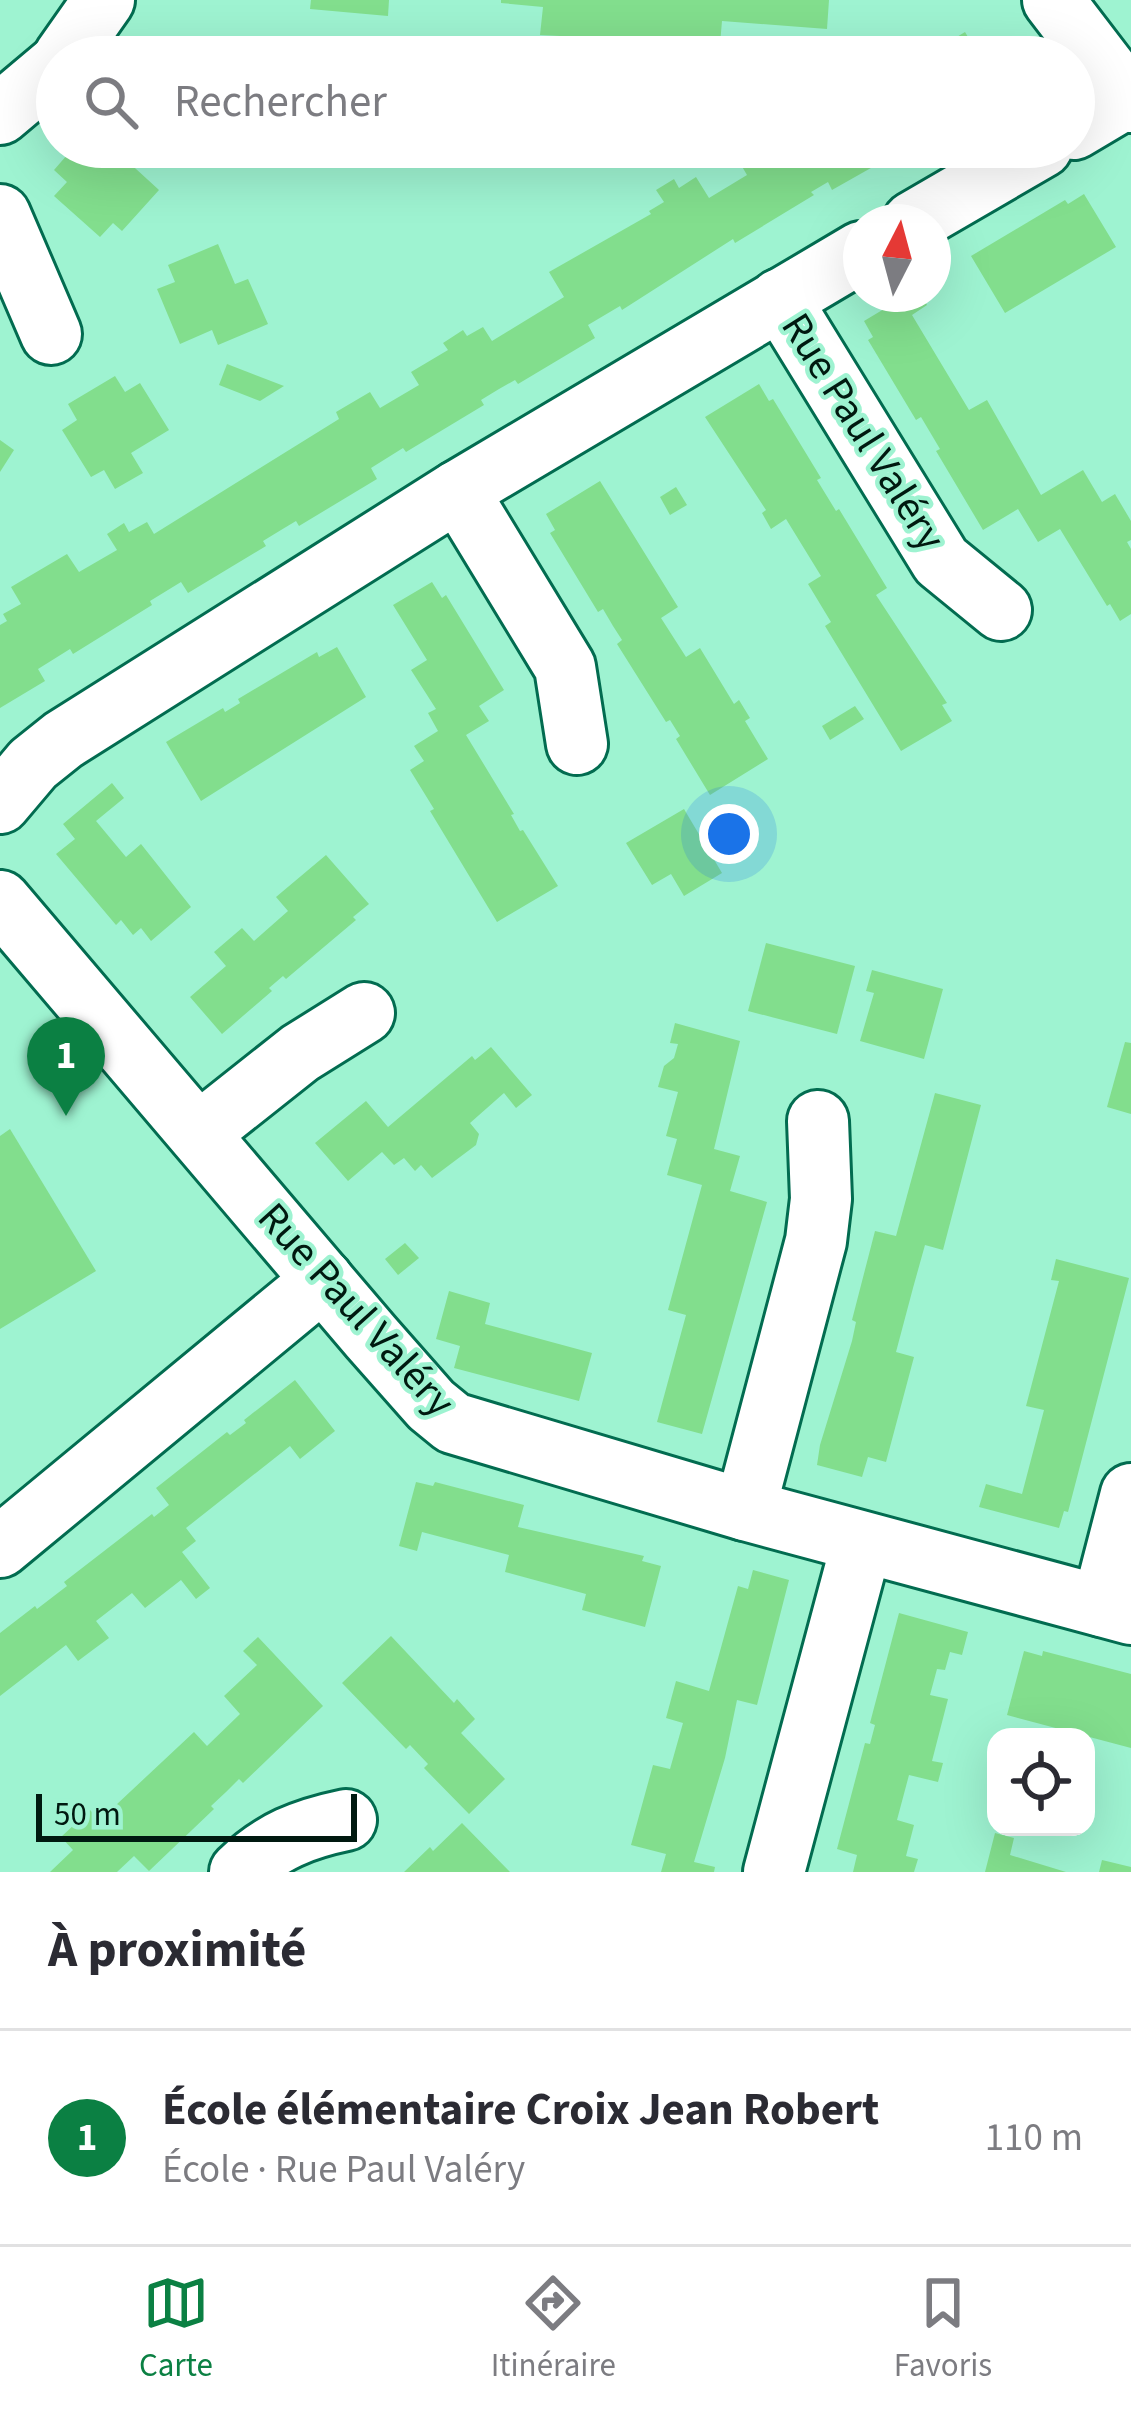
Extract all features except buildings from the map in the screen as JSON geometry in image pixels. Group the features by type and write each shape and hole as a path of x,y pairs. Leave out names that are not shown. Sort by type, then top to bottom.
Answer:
{"street":[{"path":"79,36 104,0"},
{"path":"1053,0 1081,36"},
{"path":"1095,53 1130,98 1095,117"},
{"path":"0,114 36,84"},
{"path":"944,204 1006,168"},
{"path":"0,215 51,334"},
{"name":"Rue Paul Valéry","path":"0,802 33,764 64,740 458,491 843,262"},
{"name":"Rue Paul Valéry","path":"780,299 941,561 1001,610"},
{"path":"458,491 565,667 577,744"},
{"name":"Rue Paul Valéry","path":"0,901 322,1280 431,1405 453,1423 745,1510 1116,1610 1131,1494"},
{"path":"199,1132 300,1053 364,1013"},
{"path":"745,1510 816,1241 821,1198 818,1121"},
{"path":"0,1547 322,1280"},
{"path":"774,1872 862,1543"},
{"path":"239,1872 262,1850 300,1829 346,1820"}],"place":[{"name":"École élémentaire Croix Jean Robert","path":"66,1116"}]}
